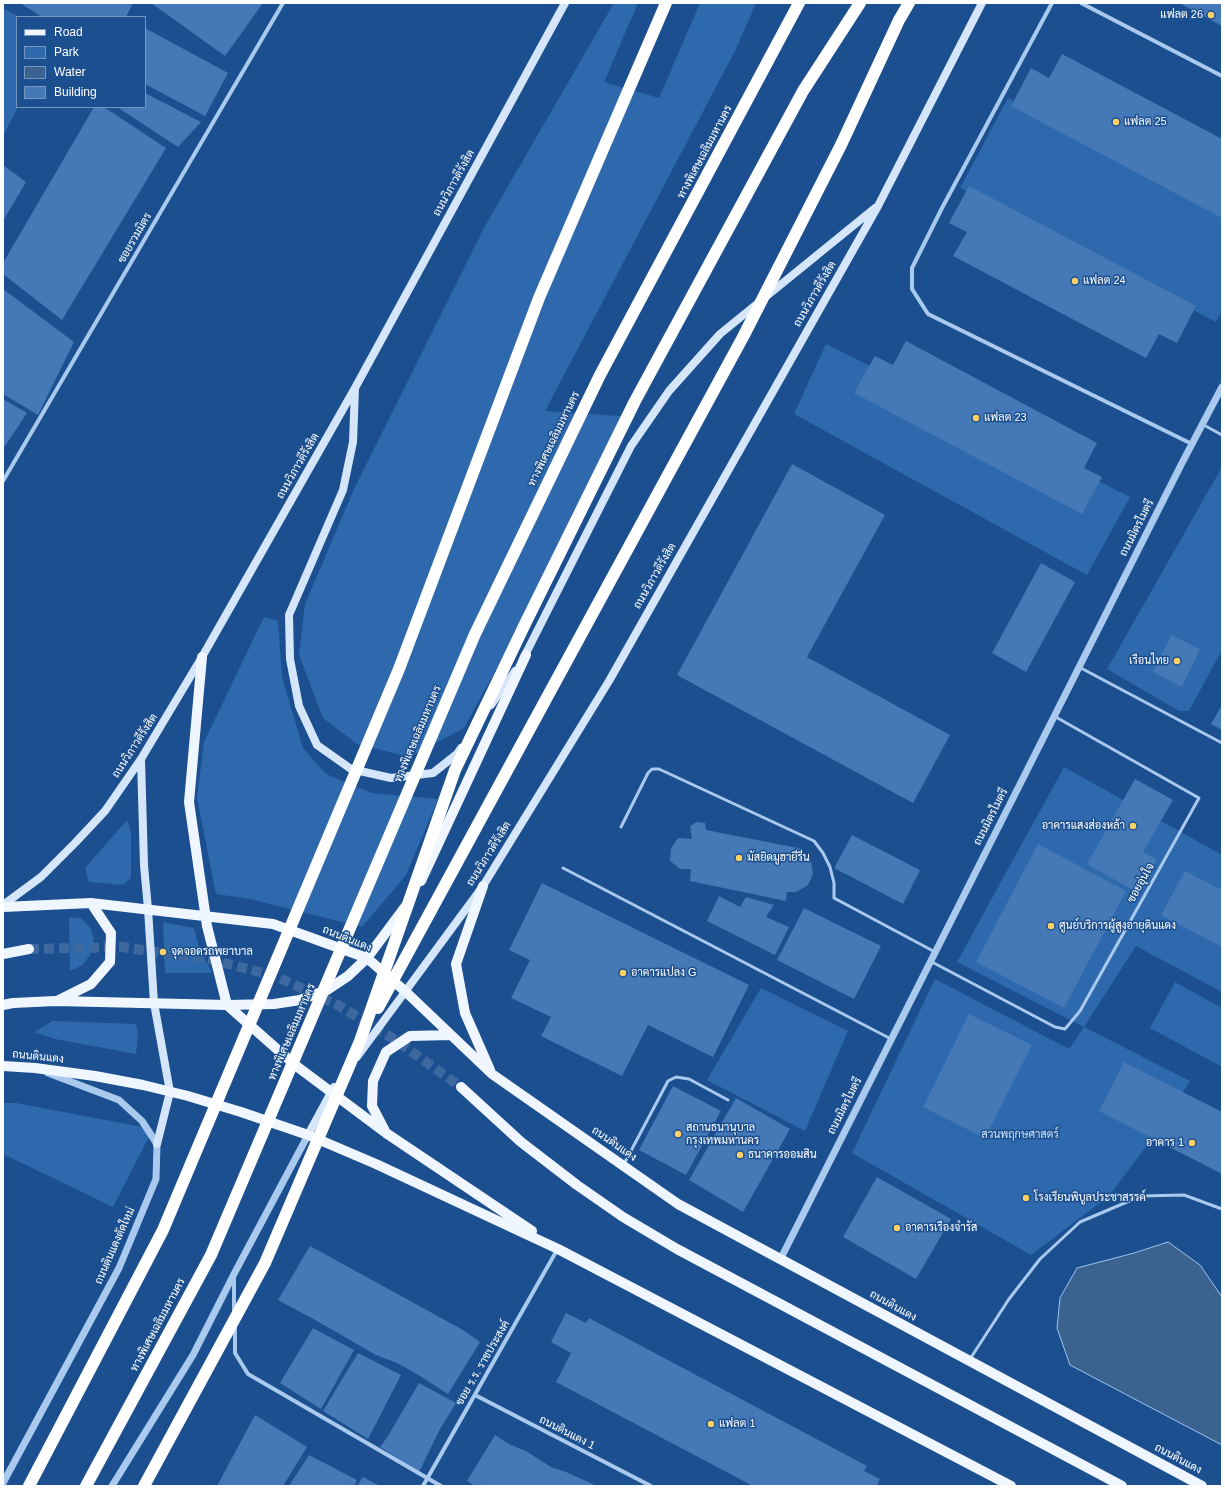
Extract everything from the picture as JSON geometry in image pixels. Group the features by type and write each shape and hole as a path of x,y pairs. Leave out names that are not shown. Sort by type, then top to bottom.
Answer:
{"highway":[{"path":"29,1486 163,1230 399,669 539,298 666,3"},
{"name":"ทางพิเศษเฉลิมมหานคร","path":"86,1486 211,1255 474,634 600,375 799,3"},
{"path":"144,1486 265,1263 360,1041 455,770 522,631 639,394 803,91 860,3"},
{"path":"360,1041 743,337 841,145 899,20 909,3"}],"main road":[{"name":"ถนนวิภาวดีรังสิต","path":"3,906 41,876 75,843 105,811 141,759 202,657 355,388 565,3"},
{"name":"ถนนวิภาวดีรังสิต","path":"308,1136 331,1092 483,886 609,681 878,206 982,3"},
{"path":"3,1005 56,1001 227,1005 274,1004 300,1000 327,990 348,976 367,958 416,892 526,655 631,446 669,391 720,334 878,206"},
{"path":"355,388 353,442 343,490 289,615 290,659 299,706 317,745 351,769 391,778 433,773 457,754 526,655"},
{"path":"202,657 189,802 205,916 227,1005 295,1065 386,1133 558,1249"},
{"path":"141,759 144,865 154,1003 170,1092 157,1144"},
{"path":"483,886 456,964 465,1012 492,1074"},
{"path":"56,1001 91,984 110,962 111,933 91,903"},
{"name":"ถนนดินแดง","path":"3,906 91,903 272,924 367,958 406,992 492,1074 678,1204 781,1258 1202,1486"},
{"path":"3,954 29,949"},
{"path":"386,1133 372,1106 373,1081 386,1052 410,1036 450,1035"},
{"name":"ถนนดินแดง","path":"3,1066 35,1068 95,1076 170,1092 241,1112 308,1136 376,1164 558,1249 1012,1486"},
{"path":"461,1087 521,1142 577,1185 623,1217 678,1249 1122,1486"}],"street":[{"name":"ซอยรวมมิตร","path":"3,481 283,3"},
{"path":"1052,3 942,208 912,268 912,289 928,314 1192,444"},
{"path":"1081,3 1222,76"},
{"name":"ถนนมิตรไมตรี","path":"781,1258 1054,716 1222,387"},
{"path":"35,1068 119,1100 142,1121 157,1144"},
{"path":"112,1486 193,1354 308,1136"},
{"name":"ถนนดินแดงตัดใหม่","path":"3,1482 119,1268 156,1179 157,1144"},
{"name":"ซอย ร.ร. ราชประสงค์","path":"423,1486 558,1249"},
{"path":"234,1274 235,1353 248,1374 441,1486"},
{"name":"ถนนดินแดง 1","path":"475,1395 651,1486"}],"lane":[{"path":"1202,424 1222,434"},
{"path":"1079,667 1222,743"},
{"name":"ซอยอุ่นใจ","path":"930,962 1055,1027 1065,1029 1080,1011 1199,798 1054,716"},
{"path":"621,826 648,773 652,769 659,769 814,841 823,853 830,867 834,883 834,898 935,952"},
{"path":"563,868 892,1039"},
{"path":"624,1166 668,1081 676,1077 689,1079 728,1100"},
{"path":"969,1361 1009,1299 1040,1259 1080,1222 1141,1196 1184,1195 1222,1209"}],"green space":[{"path":"614,3 638,3 604,82 659,98 700,3 756,3 735,51 545,411 634,417 464,728 409,757 357,744 323,718 299,655 305,604 354,489 485,226"},
{"path":"3,8 17,16 16,16 16,108 17,108 3,136"},
{"path":"1008,98 1222,211 1222,311 1216,322 960,188"},
{"path":"826,344 1130,497 1087,575 794,414"},
{"path":"1222,467 1222,650 1189,711 1179,711 1107,669"},
{"path":"264,617 278,621 282,677 303,748 326,774 372,793 438,799 406,875 362,927 250,899 216,894 197,798 204,742"},
{"path":"1064,767 1222,855 1222,992 1136,946 1084,1027 957,962"},
{"path":"127,820 131,832 131,878 123,885 89,882 85,868"},
{"path":"69,918 81,918 91,929 94,940 90,955 83,965 70,971"},
{"path":"163,922 194,928 199,947 212,973 165,973"},
{"name":"สวนพฤกษศาสตร์","path":"935,979 1069,1049 1084,1027 1190,1081 1146,1147 1109,1196 1031,1255 852,1153"},
{"path":"1175,982 1222,1008 1222,1067 1150,1028"},
{"path":"761,988 848,1031 805,1131 707,1080"},
{"path":"53,1021 136,1024 138,1035 136,1054 55,1039 34,1032"},
{"path":"3,1103 16,1103 153,1129 113,1207 3,1154"}],"water":[{"path":"1168,1242 1200,1265 1222,1297 1222,1445 1070,1365 1057,1328 1060,1298 1077,1268 1134,1253"}],"building":[{"path":"20,3 133,3 126,16 40,16"},
{"path":"151,3 263,3 225,56"},
{"name":"แฟลต 26","path":"1179,3 1222,3 1222,26"},
{"path":"146,29 228,73 205,116 146,85"},
{"name":"แฟลต 25","path":"1062,54 1222,139 1222,218 1011,106 1031,68 1049,78"},
{"path":"146,94 201,122 178,147 119,108 146,108"},
{"path":"93,108 106,108 166,148 62,320 3,274 3,263"},
{"path":"3,165 26,182 3,221"},
{"name":"แฟลต 24","path":"969,186 1196,306 1177,343 1159,334 1146,358 953,256 967,232 949,223"},
{"path":"3,289 74,342 38,415 3,394"},
{"name":"แฟลต 23","path":"906,341 1097,443 1084,468 1102,477 1082,514 854,393 875,356 893,365"},
{"path":"3,399 27,413 3,449"},
{"path":"792,464 885,515 807,657 950,735 913,803 677,675"},
{"path":"1041,563 1075,582 1026,672 992,653"},
{"name":"เรือนไทย","path":"1171,635 1200,649 1182,687 1153,672"},
{"path":"1222,705 1222,730 1211,724"},
{"name":"อาคารแสงส่องหล้า","path":"1135,779 1173,800 1143,852 1157,859 1138,893 1087,864"},
{"path":"697,822 705,823 706,830 803,849 802,856 811,862 813,874 808,885 796,892 787,892 786,901 690,881 691,869 680,869 670,861 671,848 678,838 692,839 690,826"},
{"path":"852,835 920,870 903,904 834,868"},
{"name":"ศูนย์บริการผู้สูงอายุดินแดง","path":"1038,844 1126,891 1064,1008 976,962"},
{"path":"1185,871 1222,890 1222,947 1161,915"},
{"name":"อาคารแปลง G","path":"542,883 749,985 713,1057 648,1025 622,1076 541,1036 551,1017 511,998 530,960 509,950"},
{"path":"719,896 740,907 746,897 774,905 766,917 789,927 775,955 707,921"},
{"path":"804,908 881,946 854,999 777,960"},
{"path":"969,1014 1032,1045 985,1138 923,1107"},
{"name":"อาคาร 1","path":"1124,1062 1222,1112 1222,1174 1099,1111"},
{"name":"สถานธนานุบาล กรุงเทพมหานคร","path":"673,1086 721,1111 686,1175 639,1150"},
{"name":"ธนาคารออมสิน","path":"736,1098 790,1129 743,1212 689,1180"},
{"name":"อาคารเรืองจำรัส","path":"877,1177 951,1219 916,1279 843,1237"},
{"path":"310,1246 463,1330 480,1342 448,1394 417,1374 397,1363 376,1355 278,1300"},
{"name":"แฟลต 1","path":"566,1313 586,1323 589,1318 867,1466 864,1471 880,1479 877,1486 753,1486 556,1382 571,1353 551,1342"},
{"path":"313,1328 354,1350 321,1409 280,1383"},
{"path":"358,1353 401,1375 368,1439 323,1411"},
{"path":"419,1383 456,1403 439,1431 419,1472 380,1447"},
{"path":"255,1415 307,1447 283,1486 217,1486"},
{"path":"495,1435 509,1444 526,1451 551,1467 597,1486 475,1486 467,1481"},
{"path":"309,1455 357,1480 354,1486 289,1486"},
{"path":"363,1477 380,1486 357,1486"}],"tunnel":[{"path":"29,949 122,947 213,960 275,976 336,1004 397,1041 461,1087"}],"place":[{"name":"แฟลต 26","path":"1211,15"},
{"name":"แฟลต 25","path":"1116,122"},
{"name":"แฟลต 24","path":"1075,281"},
{"name":"แฟลต 23","path":"976,418"},
{"name":"เรือนไทย","path":"1177,661"},
{"name":"อาคารแสงส่องหล้า","path":"1133,826"},
{"name":"มัสยิดมูฮายีรีน","path":"739,858"},
{"name":"ศูนย์บริการผู้สูงอายุดินแดง","path":"1051,926"},
{"name":"จุดจอดรถพยาบาล","path":"163,952"},
{"name":"อาคารแปลง G","path":"623,973"},
{"name":"สถานธนานุบาล กรุงเทพมหานคร","path":"678,1134"},
{"name":"อาคาร 1","path":"1192,1143"},
{"name":"ธนาคารออมสิน","path":"740,1155"},
{"name":"โรงเรียนพิบูลประชาสรรค์","path":"1026,1198"},
{"name":"อาคารเรืองจำรัส","path":"897,1228"},
{"name":"แฟลต 1","path":"711,1424"}]}
